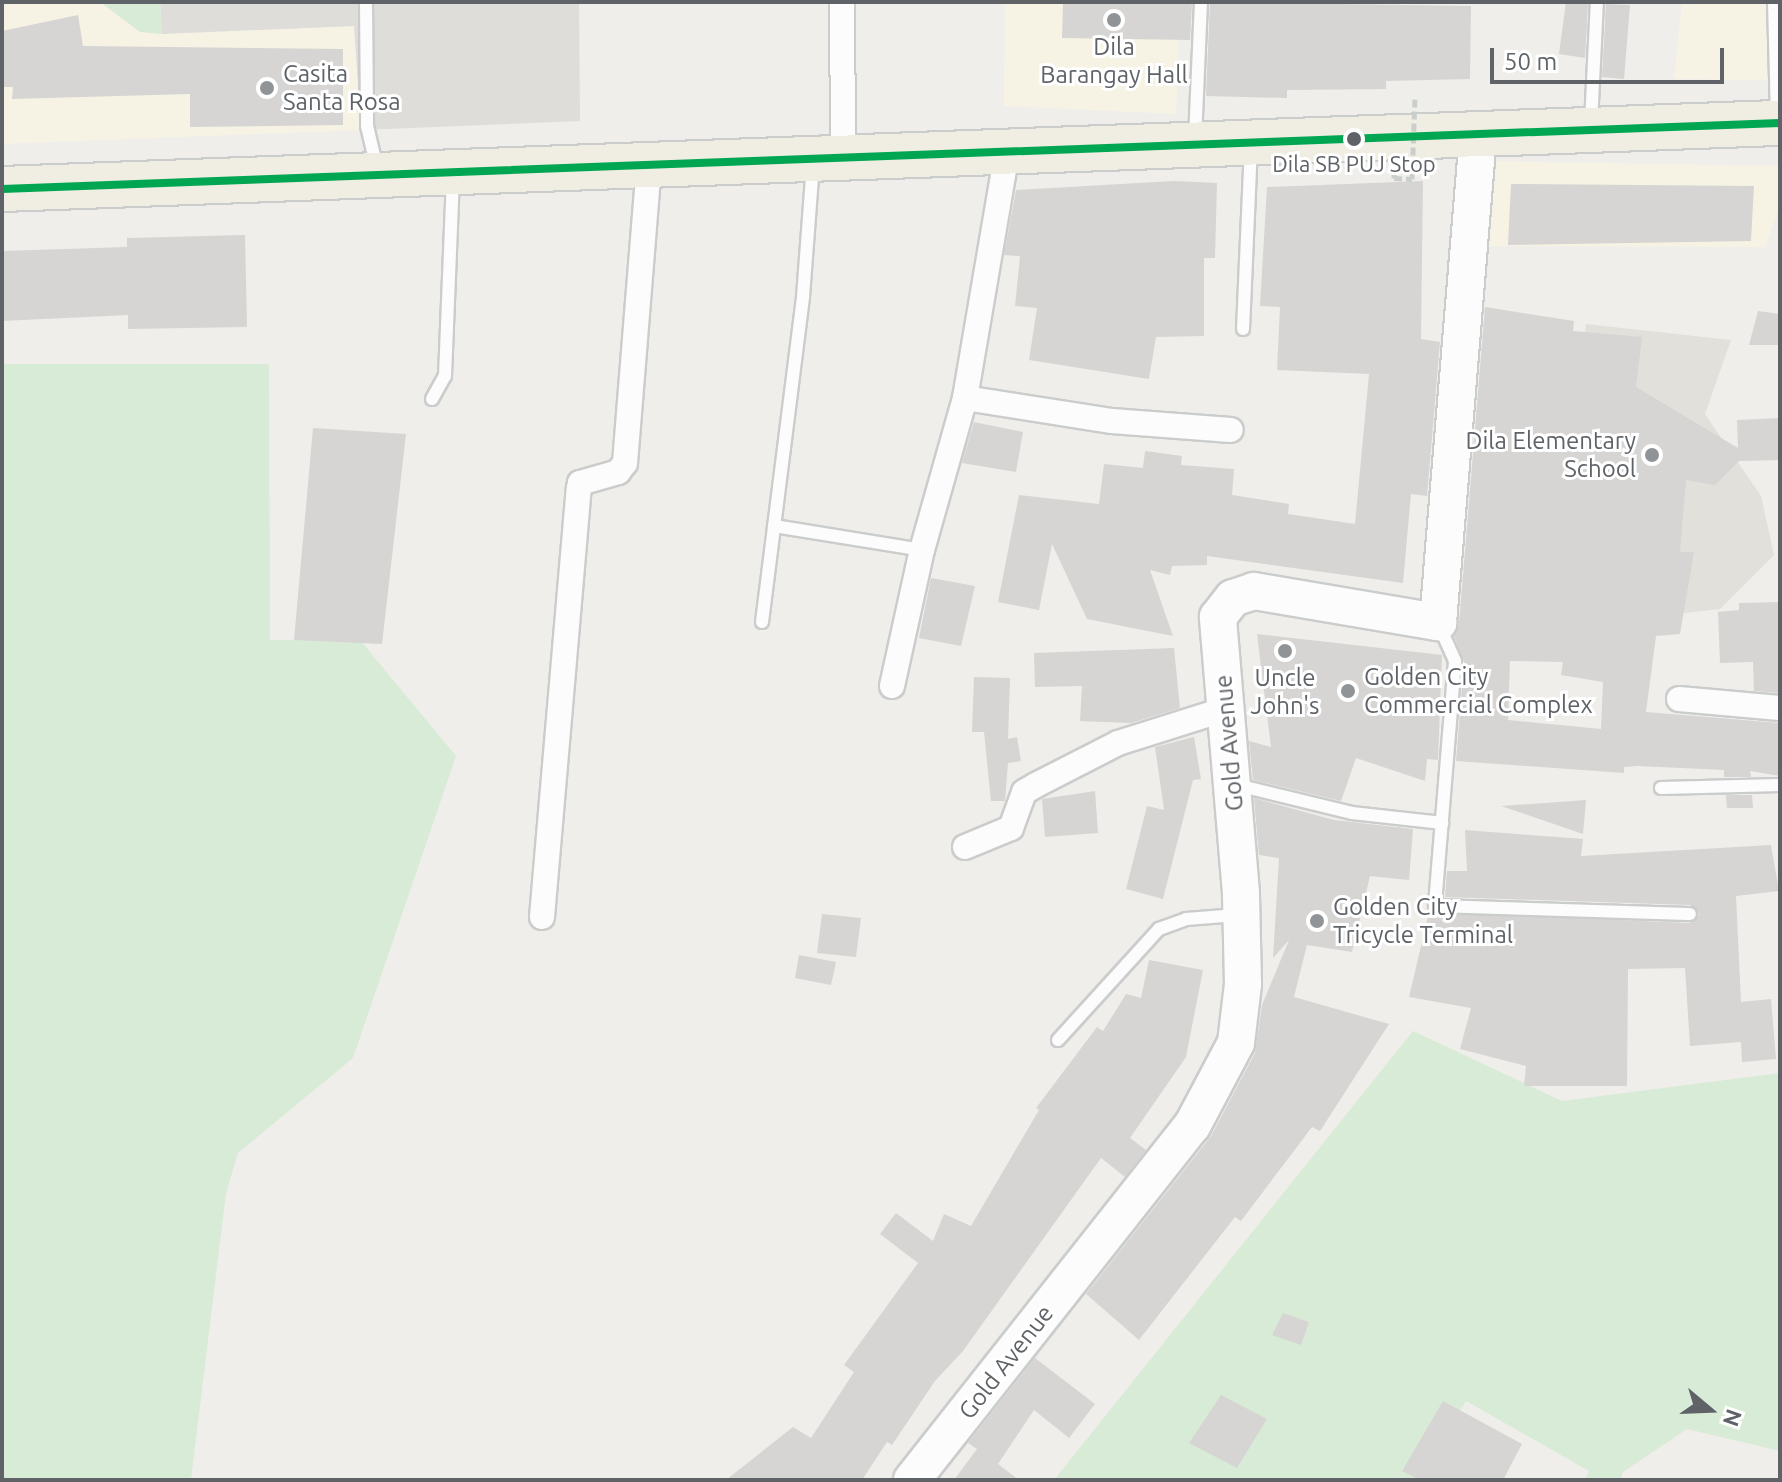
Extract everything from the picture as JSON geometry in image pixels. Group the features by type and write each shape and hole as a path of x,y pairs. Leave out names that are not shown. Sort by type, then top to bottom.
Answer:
{"highway":[{"path":"2,189 1195,144 1478,137 1779,123"}],"street":[{"path":"828,160 842,2"},
{"path":"1438,622 1478,137"},
{"path":"892,686 922,550 965,398 1007,151"},
{"path":"542,917 579,489 580,483 618,472 625,463 649,166"},
{"path":"965,398 1112,421 1231,430"},
{"name":"Gold Avenue","path":"912,1480 1216,1089 1236,1043 1243,984 1241,915 1218,617 1233,598 1254,591 1438,622"},
{"path":"1679,699 1780,708"},
{"path":"965,847 1011,828 1024,792 1036,785 1118,743 1226,709"}],"lane":[{"path":"366,2 367,126 379,175"},
{"path":"1195,144 1201,2"},
{"path":"1591,132 1597,2"},
{"path":"1774,2 1779,123"},
{"path":"1243,329 1251,143"},
{"path":"762,622 803,297 828,160"},
{"path":"432,399 445,376 453,172"},
{"path":"774,526 922,550"},
{"path":"1438,622 1455,661 1435,906 1690,914"},
{"path":"1232,783 1352,813 1442,823"},
{"path":"1661,788 1780,785"},
{"path":"1058,1040 1159,929 1186,919 1241,915"}],"path":[{"path":"1412,179 1415,99"}],"shaded area":[{"path":"2,2 100,2 140,32 161,34 355,26 361,130 2,144"},
{"path":"160,2 579,2 580,121 361,130 354,26 162,34"},
{"path":"1005,2 1180,2 1176,114 1004,106"},
{"path":"1682,2 1780,2 1780,80 1674,79"},
{"path":"1485,161 1780,166 1780,205 1765,247 1478,246"},
{"name":"Dila Elementary School","path":"1586,324 1731,340 1705,414 1761,496 1774,555 1720,609 1685,613 1552,604"}],"green space":[{"path":"100,2 160,2 162,34 140,32"},
{"path":"2,364 269,364 270,640 360,640 456,756 353,1058 238,1153 226,1193 191,1480 2,1480"},
{"path":"1413,1031 1562,1101 1780,1073 1780,1451 1687,1429 1623,1472 1620,1480 1585,1480 1589,1471 1466,1401 1418,1480 1054,1480"}],"building":[{"name":"Dila Barangay Hall","path":"1063,2 1192,2 1190,40 1062,38"},
{"path":"1210,2 1471,6 1470,79 1386,81 1386,89 1287,90 1287,98 1206,96"},
{"path":"1566,2 1588,3 1585,58 1559,54"},
{"path":"1606,4 1630,5 1624,79 1602,77"},
{"path":"78,15 83,46 343,49 343,125 190,127 190,94 12,99 13,87 2,87 2,31"},
{"path":"1174,181 1217,183 1215,258 1204,258 1204,336 1156,337 1149,379 1029,360 1037,308 1015,306 1020,256 1004,255 1016,190"},
{"path":"1423,181 1421,339 1440,342 1427,496 1411,494 1403,583 1207,556 1207,565 1172,566 1170,575 1150,570 1173,636 1087,619 1052,544 1039,610 998,602 1019,495 1099,504 1104,464 1143,468 1145,451 1182,456 1181,465 1234,469 1232,495 1289,504 1288,514 1355,524 1369,374 1277,370 1280,307 1260,306 1267,187"},
{"path":"1511,184 1754,186 1751,241 1508,245"},
{"path":"245,235 247,327 128,329 128,315 2,321 2,251 127,247 127,238"},
{"path":"1485,307 1574,321 1573,331 1642,337 1636,387 1738,448 1737,420 1780,418 1780,460 1739,461 1715,485 1686,480 1680,552 1694,552 1680,634 1656,636 1646,712 1780,723 1780,776 1750,771 1751,777 1724,777 1724,770 1638,766 1624,767 1624,773 1456,761 1464,662 1454,636 1459,624","holes":["1510,661 1563,662 1561,675 1603,682 1601,729 1508,720"]},
{"path":"1758,311 1780,314 1780,345 1749,345"},
{"path":"974,422 1023,432 1016,472 962,463"},
{"path":"313,428 406,434 382,644 294,640"},
{"path":"931,578 975,586 961,646 919,638"},
{"path":"1780,602 1780,693 1754,691 1753,662 1720,663 1718,612 1739,610 1739,603"},
{"name":"Golden City Commercial Complex","path":"1257,634 1442,655 1438,760 1427,759 1425,781 1356,758 1341,801 1253,780 1249,741 1271,747"},
{"path":"1174,648 1180,708 1131,723 1080,721 1082,686 1035,687 1034,653"},
{"path":"974,677 1010,678 1008,739 1017,737 1021,761 1008,763 1005,801 991,801 984,732 972,732"},
{"path":"1194,737 1201,779 1193,780 1163,899 1126,889 1147,806 1164,810 1155,747"},
{"path":"1095,791 1098,833 1045,837 1042,799"},
{"path":"1726,795 1752,795 1753,808 1727,808"},
{"path":"1254,798 1334,820 1413,829 1409,880 1370,876 1352,952 1307,945 1294,997 1389,1024 1320,1131 1312,1127 1241,1221 1235,1217 1139,1340 1086,1294 1211,1136 1255,1053 1262,1005 1289,940 1273,958 1279,858 1259,855"},
{"path":"1586,800 1583,834 1501,806"},
{"path":"1465,830 1583,839 1581,856 1771,845 1779,891 1736,896 1741,1002 1771,999 1776,1059 1742,1062 1741,1042 1690,1046 1685,968 1628,969 1627,1086 1524,1086 1526,1066 1460,1049 1471,1008 1409,997 1429,912 1690,923 1699,914 1690,905 1445,897 1447,871 1467,871"},
{"path":"822,914 861,918 856,957 817,953"},
{"path":"799,955 836,962 831,985 795,978"},
{"path":"1149,960 1203,970 1186,1057 1130,1138 1146,1150 1125,1177 1101,1158 963,1351 935,1381 892,1445 887,1442 862,1480 726,1480 793,1427 811,1438 854,1372 844,1365 918,1263 880,1234 896,1213 933,1241 944,1214 971,1226 1039,1110 1036,1108 1097,1027 1103,1031 1126,994 1141,998"},
{"path":"1283,1313 1309,1322 1301,1345 1272,1335"},
{"path":"1035,1358 1095,1404 1069,1438 1034,1410 998,1464 1019,1480 954,1480 977,1449 968,1443"},
{"path":"1221,1395 1267,1419 1237,1468 1189,1443"},
{"path":"1443,1401 1522,1444 1503,1480 1420,1480 1402,1471"}],"transit line":[{"path":"2,189 1780,123"}],"place":[{"name":"Dila Barangay Hall","path":"1114,20"},
{"name":"Casita Santa Rosa","path":"267,88"},
{"name":"Dila SB PUJ Stop","path":"1354,139"},
{"name":"Dila Elementary School","path":"1652,455"},
{"name":"Uncle John's","path":"1285,651"},
{"name":"Golden City Commercial Complex","path":"1348,691"},
{"name":"Golden City Tricycle Terminal","path":"1317,921"}]}
